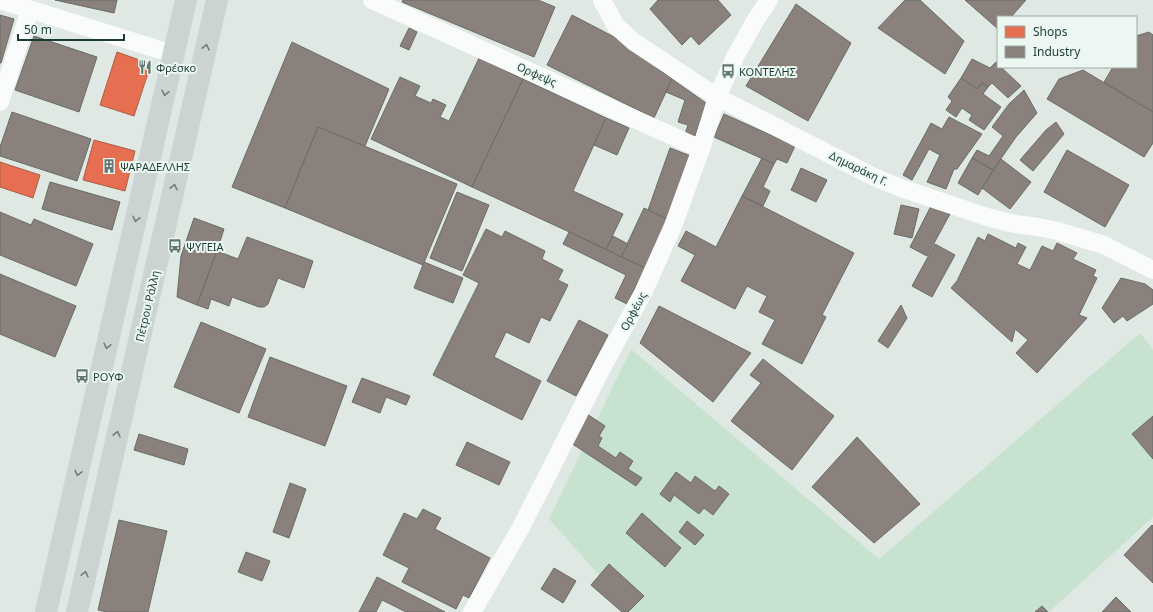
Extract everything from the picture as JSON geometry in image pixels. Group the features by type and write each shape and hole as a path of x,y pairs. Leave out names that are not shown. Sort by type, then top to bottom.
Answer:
{"main road":[{"path":"46,612 186,0"},
{"name":"Πέτρου Ράλλη","path":"76,612 217,0"}],"street":[{"path":"0,0 174,54"},
{"name":"Ορφεψς","path":"372,0 701,149"},
{"name":"Δημαράκη Γ.","path":"602,0 616,26 634,42 717,97 874,176 901,188 987,217 1015,224 1058,231 1104,245 1153,270"},
{"name":"Ορφέως","path":"472,612 519,531 643,292 673,226 701,149 717,97 735,57 755,21 769,0"},
{"path":"0,102 30,10"}],"green space":[{"path":"1140,333 1153,350 1153,517 1049,612 632,612 549,519 631,349 879,559"}],"building: Shops":[{"path":"117,52 151,64 134,116 100,105"},
{"name":"ΨΑΡΑΔΕΛΛΗΣ","path":"94,140 135,151 125,191 83,180"},
{"path":"0,162 40,175 33,198 0,187"}],"building: Industry":[{"path":"55,0 117,0 114,13"},
{"path":"403,0 538,0 555,7 534,57 402,2"},
{"path":"658,0 718,0 731,15 699,45 691,36 682,45 650,9"},
{"path":"905,0 920,0 964,41 945,74 878,28"},
{"path":"965,0 1026,0 1012,16 997,16 997,28"},
{"path":"796,4 851,43 808,121 746,86"},
{"path":"0,15 14,19 1,63 0,63"},
{"path":"572,15 620,40 672,79 654,118 547,65"},
{"path":"409,28 417,32 409,50 400,46"},
{"path":"1149,32 1153,35 1153,112 1104,82 1112,68 1137,68 1137,36"},
{"path":"34,36 97,57 79,112 15,90"},
{"path":"292,42 389,89 365,146 318,127 285,208 232,187"},
{"path":"479,58 523,79 472,187 371,139 400,77 420,86 415,96 431,103 433,99 446,105 440,117 449,121"},
{"path":"972,59 990,68 996,62 997,68 1002,68 1021,86 1008,98 992,83 988,87 982,83 977,89 961,78"},
{"path":"1083,70 1153,112 1153,143 1144,157 1047,99 1059,79"},
{"path":"961,78 977,89 982,83 988,87 983,94 1001,107 984,130 969,120 972,115 962,108 956,117 946,110 952,101 948,97"},
{"path":"523,79 606,118 573,191 623,214 606,249 472,187"},
{"path":"672,79 706,103 695,136 685,134 688,125 678,122 685,100 666,92"},
{"path":"1024,90 1037,113 1016,137 993,170 972,158 977,150 989,156 1003,136 992,127 1009,104"},
{"path":"12,112 91,139 77,181 0,156 0,147"},
{"path":"724,114 795,146 787,163 777,159 774,164 714,137"},
{"path":"949,117 982,134 957,169 954,169 946,189 927,182 940,155 929,149 912,180 903,175 931,123 942,129"},
{"path":"606,118 629,128 617,155 594,145"},
{"path":"1056,122 1064,134 1033,171 1020,160 1046,130"},
{"path":"318,127 457,184 423,265 285,208"},
{"path":"670,148 691,156 667,219 648,210"},
{"path":"1067,150 1129,185 1105,227 1044,192"},
{"path":"762,158 774,164 763,187 770,191 763,206 742,196"},
{"path":"972,158 993,170 978,195 958,183"},
{"path":"1001,159 1031,182 1010,209 982,188"},
{"path":"801,168 827,180 816,202 791,190"},
{"path":"50,182 120,202 112,230 42,209"},
{"path":"457,192 489,205 462,271 430,258"},
{"path":"742,196 854,253 822,315 826,317 802,364 762,344 775,320 759,312 767,296 747,286 735,309 681,281 695,255 678,246 686,231 716,247"},
{"path":"932,204 950,214 927,256 910,247"},
{"path":"901,205 919,209 912,238 894,234"},
{"path":"644,208 667,219 645,268 621,257"},
{"path":"0,212 31,225 34,219 93,244 76,286 0,255"},
{"path":"194,218 224,229 197,305 177,297 181,256"},
{"path":"486,229 502,237 505,231 545,251 542,259 563,270 558,280 568,285 550,321 541,317 529,343 506,332 494,357 541,381 522,420 433,375 479,283 463,275"},
{"path":"569,232 645,268 627,304 615,298 626,275 563,244"},
{"path":"988,234 1016,248 1018,243 1026,247 1017,264 1030,270 1042,246 1053,251 1057,243 1077,253 1073,259 1096,270 1093,276 1097,278 1079,315 1087,318 1037,373 1016,353 1028,340 1015,329 1012,342 951,288 957,281 978,237 985,241"},
{"path":"613,236 628,244 621,257 606,249"},
{"path":"247,237 313,261 304,288 278,278 268,304 264,307 259,307 232,297 229,306 211,299 208,309 197,305 217,251 238,259"},
{"path":"935,244 955,255 932,297 912,286"},
{"path":"424,262 463,278 453,303 414,288"},
{"path":"0,274 76,306 55,357 0,334"},
{"path":"1121,278 1145,284 1153,290 1153,304 1127,321 1123,316 1114,323 1102,308"},
{"path":"901,305 907,318 888,348 878,341"},
{"path":"659,306 751,353 713,402 640,343"},
{"path":"579,320 608,335 576,396 547,381"},
{"path":"201,322 266,349 239,413 174,387"},
{"path":"270,357 347,386 325,446 248,417"},
{"path":"763,359 834,416 792,470 731,421 761,383 750,375"},
{"path":"362,378 410,396 406,405 386,397 380,413 352,402"},
{"path":"587,414 605,426 599,436 602,438 598,446 616,458 620,452 633,461 628,469 642,478 636,486 568,441"},
{"path":"1153,416 1153,459 1132,434"},
{"path":"139,434 188,449 184,465 134,450"},
{"path":"857,437 920,504 874,543 812,487"},
{"path":"467,442 510,462 499,485 456,465"},
{"path":"676,472 691,483 695,476 715,491 719,486 729,494 713,515 704,508 699,514 674,495 670,502 660,494"},
{"path":"290,483 306,489 289,538 273,532"},
{"path":"423,509 441,518 435,529 490,558 469,598 463,595 456,609 402,582 409,568 383,555 404,513 417,519"},
{"path":"642,513 681,548 665,567 626,533"},
{"path":"119,520 167,531 148,612 107,612 98,610"},
{"path":"687,521 704,535 695,545 679,532"},
{"path":"1152,525 1153,526 1153,583 1124,555"},
{"path":"246,552 270,561 262,581 238,572"},
{"path":"609,564 644,596 628,612 622,612 591,585"},
{"path":"554,568 576,581 563,603 541,589"},
{"path":"377,577 445,612 406,612 382,600 376,612 359,612"},
{"path":"1116,597 1131,612 1102,612"},
{"path":"1042,606 1048,612 1035,612"}],"place":[{"name":"Φρέσκο","path":"145,67"},
{"name":"ΚΟΝΤΕΛΗΣ","path":"728,71"},
{"name":"ΨΑΡΑΔΕΛΛΗΣ","path":"109,166"},
{"name":"ΨΥΓΕΙΑ","path":"175,246"},
{"name":"ΡΟΥΦ","path":"82,376"}]}
